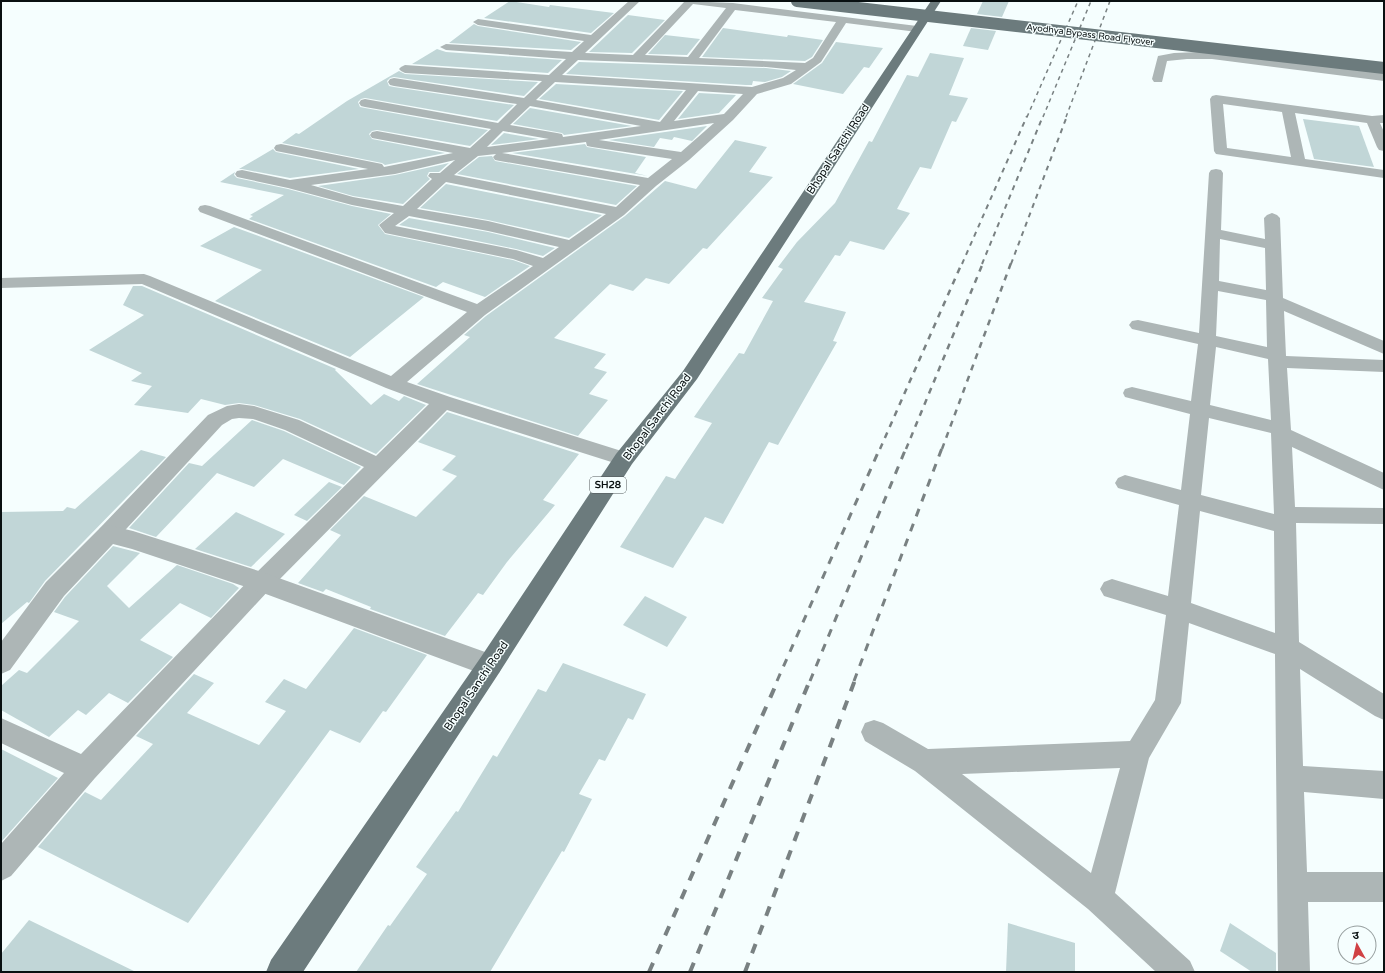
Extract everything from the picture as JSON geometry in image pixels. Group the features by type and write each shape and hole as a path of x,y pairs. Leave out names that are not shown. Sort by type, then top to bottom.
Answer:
{"main road":[{"name":"Ayodhya Bypass Road Flyover","path":"797,1 1384,68"},
{"name":"Ayodhya Bypass Road Flyover","path":"859,1 1384,60"},
{"name":"Bhopal Sanchi Road","path":"284,972 490,665 624,459 690,375 918,28 933,1"}],"street":[{"path":"544,264 516,255 390,230 387,225 405,212 443,177 474,152 635,1"},
{"path":"636,58 691,1 918,28"},
{"path":"691,61 733,6"},
{"path":"405,69 753,91 787,81 817,60 843,20"},
{"path":"478,22 593,39"},
{"path":"446,46 576,56 808,67"},
{"path":"1158,79 1162,58 1177,55 1197,55 1384,77"},
{"path":"394,82 528,102 663,126"},
{"path":"663,126 694,88"},
{"path":"393,384 479,310 619,212 651,183 684,157 728,117 753,91"},
{"path":"1384,147 1378,119 1216,99 1221,151 1384,174"},
{"path":"365,104 684,157"},
{"path":"1288,109 1299,162"},
{"path":"290,184 395,170 474,152 525,147 728,117"},
{"path":"377,135 651,183"},
{"path":"281,148 395,170 443,177 619,212"},
{"path":"1099,898 1137,754 1168,703 1207,339 1216,173"},
{"path":"242,174 290,184 352,201 405,212 488,226 571,245"},
{"path":"336,212 352,201"},
{"path":"205,209 479,310"},
{"path":"1272,218 1285,520 1294,972"},
{"path":"1213,233 1273,245"},
{"path":"1,283 144,279 393,384 443,402 624,459"},
{"path":"1210,284 1275,299 1384,348"},
{"path":"1138,325 1207,339 1277,358 1384,366"},
{"path":"1132,393 1281,432 1384,482"},
{"path":"1,866 85,769 262,582 443,402"},
{"path":"1,662 55,589 215,420 227,413 239,411 254,413 292,425 380,466"},
{"path":"1125,483 1190,500 1285,520 1384,516"},
{"path":"108,534 134,540 262,582 490,665"},
{"path":"1112,589 1178,609 1288,648 1384,708"},
{"path":"1,730 85,769"},
{"path":"874,732 925,762 1099,898 1178,972"},
{"path":"925,762 1137,754"},
{"path":"1290,778 1384,785"},
{"path":"1292,887 1384,887"}],"building":[{"path":"510,1 549,7 550,5 614,13 591,33 484,18"},
{"path":"983,1 1009,1 1002,17 977,14"},
{"path":"628,15 665,20 632,53 589,52"},
{"path":"474,24 478,26 581,42 571,50 449,43"},
{"path":"723,28 787,37 788,35 823,40 812,57 805,61 702,57"},
{"path":"971,28 996,31 988,50 963,46"},
{"path":"665,35 700,39 687,55 648,54"},
{"path":"836,42 883,48 869,68 864,67 843,94 793,84 822,63"},
{"path":"437,49 446,52 562,60 548,73 412,64"},
{"path":"930,53 964,58 949,95 968,98 956,122 952,121 931,169 920,167 897,209 910,213 884,250 850,241 840,256 835,255 804,302 846,312 833,341 837,342 778,445 769,442 723,524 705,517 673,568 620,547 666,476 675,479 712,423 694,417 739,353 744,354 773,301 762,298 783,269 778,267 797,242 835,203 869,141 872,142 907,75 918,77"},
{"path":"579,62 766,68 791,71 782,77 765,82 753,81 752,85 566,74"},
{"path":"399,71 405,74 538,82 524,96 394,77 387,81 389,86 394,87 514,105 497,121 365,98 358,102 360,107 488,130 470,146 377,130 372,131 369,134 372,139 445,153 385,165 382,163 282,143 296,133 299,134 347,101"},
{"path":"556,84 683,91 659,120 539,99"},
{"path":"699,93 736,95 719,113 678,119"},
{"path":"530,108 632,126 564,135 562,133 513,124"},
{"path":"1303,119 1359,126 1374,167 1314,159"},
{"path":"707,126 692,141 674,137 672,140 660,138 654,147 609,140"},
{"path":"504,133 539,139 491,145"},
{"path":"735,140 767,147 749,172 773,177 707,249 703,248 669,284 646,278 633,291 610,284 554,338 606,354 594,368 607,372 589,394 608,400 578,436 417,384 470,337 464,335 486,316 625,216 665,181 696,189"},
{"path":"585,144 587,147 646,157 635,173 648,176 512,153"},
{"path":"273,149 276,152 359,169 290,178 239,169"},
{"path":"492,156 495,161 637,186 616,205 457,174 479,157"},
{"path":"449,163 439,172 429,172 427,176 430,179 403,204 353,196 318,186 395,175"},
{"path":"235,172 234,175 237,178 391,214 378,225 385,234 513,260 530,266 485,297 443,282 436,287 249,219 253,216 250,215 284,195 220,182"},
{"path":"446,184 602,215 569,238 488,220 420,208"},
{"path":"409,218 488,232 555,248 543,256 399,225"},
{"path":"234,227 424,297 350,357 215,301 262,270 200,246"},
{"path":"133,286 142,286 336,369 335,370 371,405 384,394 399,401 404,396 426,405 376,454 300,419 254,405 239,403 225,405 201,399 188,413 134,405 152,386 131,381 142,373 89,350 144,315 123,305"},
{"path":"447,412 579,454 543,500 555,505 507,562 483,595 478,593 445,636 370,609 371,607 326,589 323,592 298,583 341,535 330,530 364,496 416,517 457,476 442,470 456,456 418,442"},
{"path":"252,420 284,431 361,467 344,485 283,459 254,487 217,473 156,537 129,528 189,463 202,466"},
{"path":"141,450 166,457 45,581 29,603 27,602 1,624 1,512 63,511 67,507 75,509"},
{"path":"329,482 342,487 307,521 294,515"},
{"path":"236,512 285,534 251,567 195,549"},
{"path":"113,546 140,553 107,586 129,608 177,565 233,584 239,588 211,618 180,603 140,640 173,657 128,703 109,693 86,715 78,710 49,737 1,710 1,686 19,670 27,673 79,621 54,612 65,597"},
{"path":"645,596 687,617 667,647 623,625"},
{"path":"354,628 427,655 386,712 383,711 360,743 330,730 188,923 38,847 85,792 101,800 153,744 136,736 194,674 214,683 187,713 259,745 286,711 265,702 284,679 306,689"},
{"path":"563,663 646,694 633,720 628,718 605,761 599,759 579,794 592,799 564,852 562,851 490,972 356,972 388,925 390,926 427,874 416,867 456,811 458,812 493,755 497,757 538,689 546,692"},
{"path":"1,749 58,778 1,842"},
{"path":"29,920 136,972 1,972 1,954"},
{"path":"1008,923 1075,943 1075,972 1006,972"},
{"path":"1230,923 1276,953 1276,972 1252,972 1220,951"}],"railway":[{"path":"1027,117 1078,1"},
{"path":"1043,117 1091,1"},
{"path":"1066,117 1110,1"},
{"path":"962,264 1027,116"},
{"path":"982,264 1043,116"},
{"path":"1011,264 1067,116"},
{"path":"880,449 962,263"},
{"path":"906,449 983,263"},
{"path":"942,449 1011,263"},
{"path":"777,681 880,448"},
{"path":"810,681 906,448"},
{"path":"854,681 942,448"},
{"path":"649,972 778,680"},
{"path":"690,972 810,680"},
{"path":"745,972 855,680"}]}
